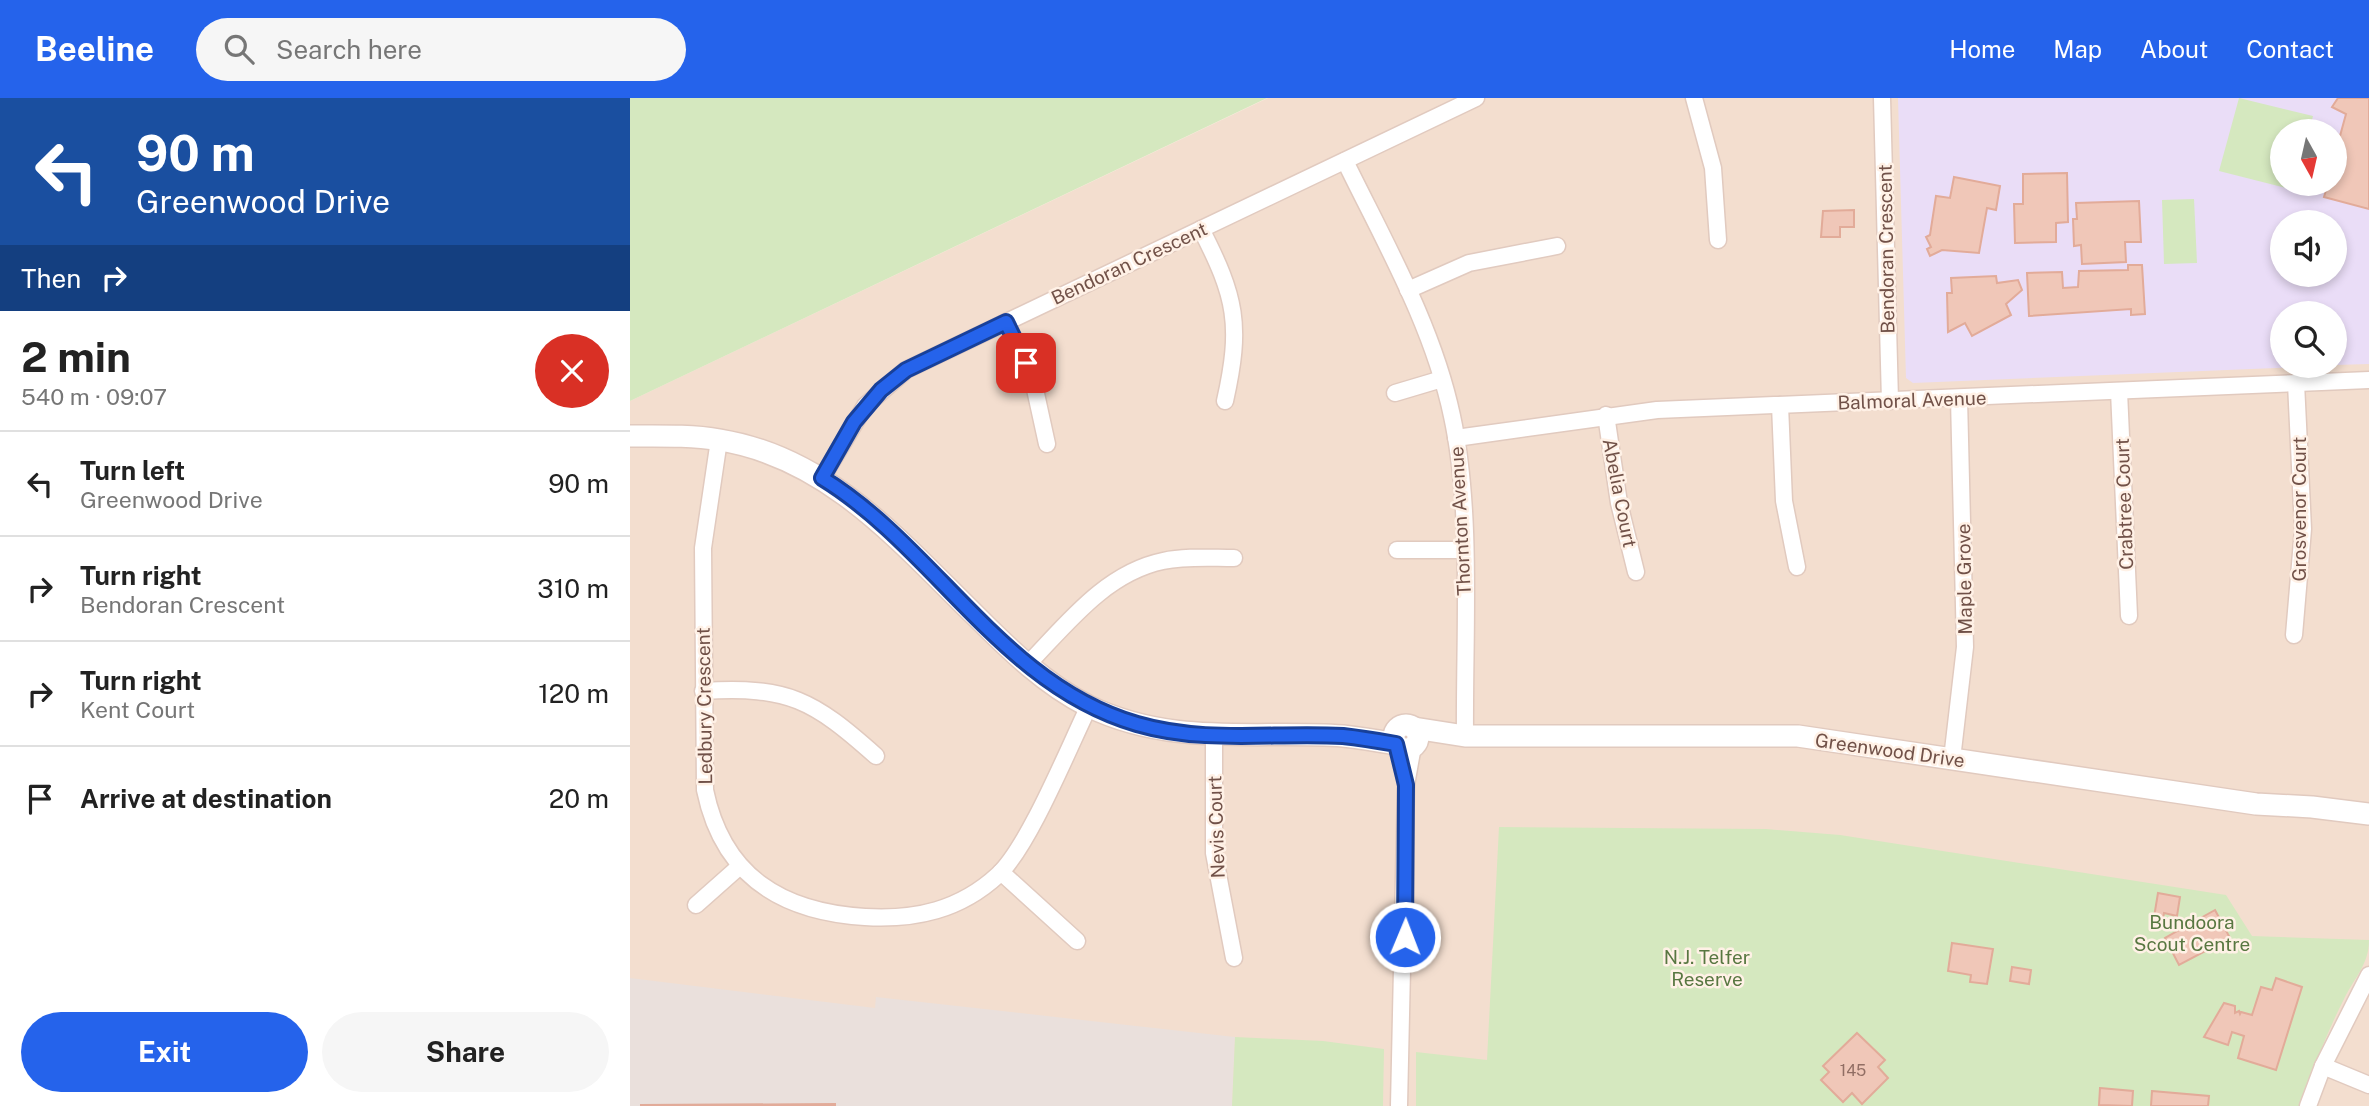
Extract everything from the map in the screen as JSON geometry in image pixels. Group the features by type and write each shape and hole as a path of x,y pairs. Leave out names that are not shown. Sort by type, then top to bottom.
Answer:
{"street":[{"name":"Bendoran Crescent","path":"822,478 854,422 881,390 906,370 1476,98"},
{"path":"1694,98 1712,158 1718,240"},
{"name":"Bendoran Crescent","path":"1882,98 1890,401"},
{"name":"Thornton Avenue","path":"1345,161 1429,338 1456,438 1461,469 1465,736"},
{"path":"1201,229 1224,278 1235,321 1235,353 1225,401"},
{"path":"1408,290 1469,263 1557,246"},
{"path":"1006,322 1033,380 1047,444"},
{"path":"1395,393 1442,379"},
{"name":"Balmoral Avenue","path":"1456,438 1606,415 2369,380"},
{"name":"Grosvenor Court","path":"2294,635 2303,529 2296,383"},
{"name":"Crabtree Court","path":"2119,391 2129,616"},
{"name":"Maple Grove","path":"1952,759 1965,648 1959,398"},
{"path":"1780,405 1784,501 1797,567"},
{"name":"Abelia Court","path":"1606,415 1619,503 1636,572"},
{"name":"Greenwood Drive","path":"630,436 719,440 777,456 822,478 865,508 1027,666 1089,706 1138,724 1214,736 1405,739 1465,736 1775,735 2256,804 2369,814"},
{"name":"Ledbury Crescent","path":"719,440 703,548 704,773 709,809 720,838 740,866 772,893 806,909 883,918 916,916 953,906 972,895 1001,872 1026,834 1089,706"},
{"path":"1397,550 1463,550"},
{"path":"1027,666 1094,597 1128,574 1149,565 1179,558 1234,558"},
{"path":"703,691 761,690 797,698 827,714 876,755"},
{"name":"Nevis Court","path":"1214,736 1214,853 1234,958"},
{"path":"1399,1106 1405,739"},
{"path":"2369,799 2369,814"},
{"name":"Greenwood Drive","path":"2312,807 2369,799"},
{"path":"696,905 740,866"},
{"path":"1001,872 1077,942"},
{"path":"2308,1106 2323,1066 2369,975"},
{"path":"2323,1066 2369,1085"}],"shaded area":[{"path":"1268,98 2369,98 2369,1106 630,1106 630,401"},
{"path":"1898,98 2369,98 2369,364 2347,365 2347,301 2270,301 2270,368 1913,383 1906,378"},
{"path":"630,978 875,1008 876,997 1235,1037 1232,1106 630,1106"}],"green space":[{"path":"630,98 1267,98 630,401"},
{"path":"2239,98 2313,116 2312,119 2270,119 2270,184 2219,171"},
{"path":"2194,199 2197,263 2164,264 2162,200"},
{"name":"N.J. Telfer Reserve","path":"1499,827 1766,829 1840,835 2226,895 2252,936 2369,940 2368,949 2364,964 2331,1025 2300,1106 1416,1106 1416,1052 1487,1060"},
{"path":"1235,1037 1323,1041 1384,1049 1383,1106 1232,1106"}],"building":[{"path":"2338,98 2369,98 2369,209 2324,197 2347,196 2347,119 2345,119 2346,114 2332,107"},
{"path":"2067,173 2068,222 2056,223 2056,242 2015,243 2014,204 2023,204 2023,174"},
{"path":"1954,177 2000,186 1996,210 1987,208 1979,253 1942,250 1930,256 1927,249 1931,247 1926,237 1930,235 1936,196 1950,198"},
{"path":"2139,201 2141,242 2125,242 2126,262 2082,264 2081,245 2074,246 2073,219 2077,219 2076,203"},
{"path":"1854,210 1854,227 1840,227 1840,237 1821,237 1823,211"},
{"path":"2128,265 2142,265 2145,314 2131,315 2131,309 2029,316 2027,273 2062,272 2063,288 2078,287 2079,271 2128,270"},
{"path":"1996,276 1997,283 2018,280 2022,290 2006,304 2011,315 1972,336 1965,323 1948,332 1947,293 1952,293 1951,278"},
{"path":"2158,893 2180,897 2177,916 2164,913 2162,924 2153,923"},
{"path":"2215,910 2230,938 2179,965 2165,938"},
{"path":"1952,943 1993,949 1987,984 1970,982 1971,975 1948,971"},
{"path":"2012,967 2031,970 2029,984 2010,981"},
{"path":"2276,978 2302,987 2276,1070 2238,1058 2244,1036 2232,1032 2228,1045 2204,1037 2224,1003 2235,1006 2235,1013 2239,1011 2240,1014 2252,1015 2261,987 2272,990"},
{"path":"1857,1033 1885,1060 1878,1067 1888,1078 1862,1104 1852,1093 1843,1102 1821,1080 1829,1072 1823,1066"},
{"path":"2100,1088 2133,1091 2132,1106 2099,1105"},
{"path":"2152,1091 2209,1096 2208,1106 2151,1106"},
{"path":"641,1105 835,1106 641,1106"}],"route":[{"path":"1026,363 1006,322 906,370 865,406 822,478 865,508 1027,666 1089,706 1138,724 1194,735 1344,736 1396,744 1406,785 1405,937"}],"park label":[{"name":"Bundoora Scout Centre","path":"2192,933"}]}
